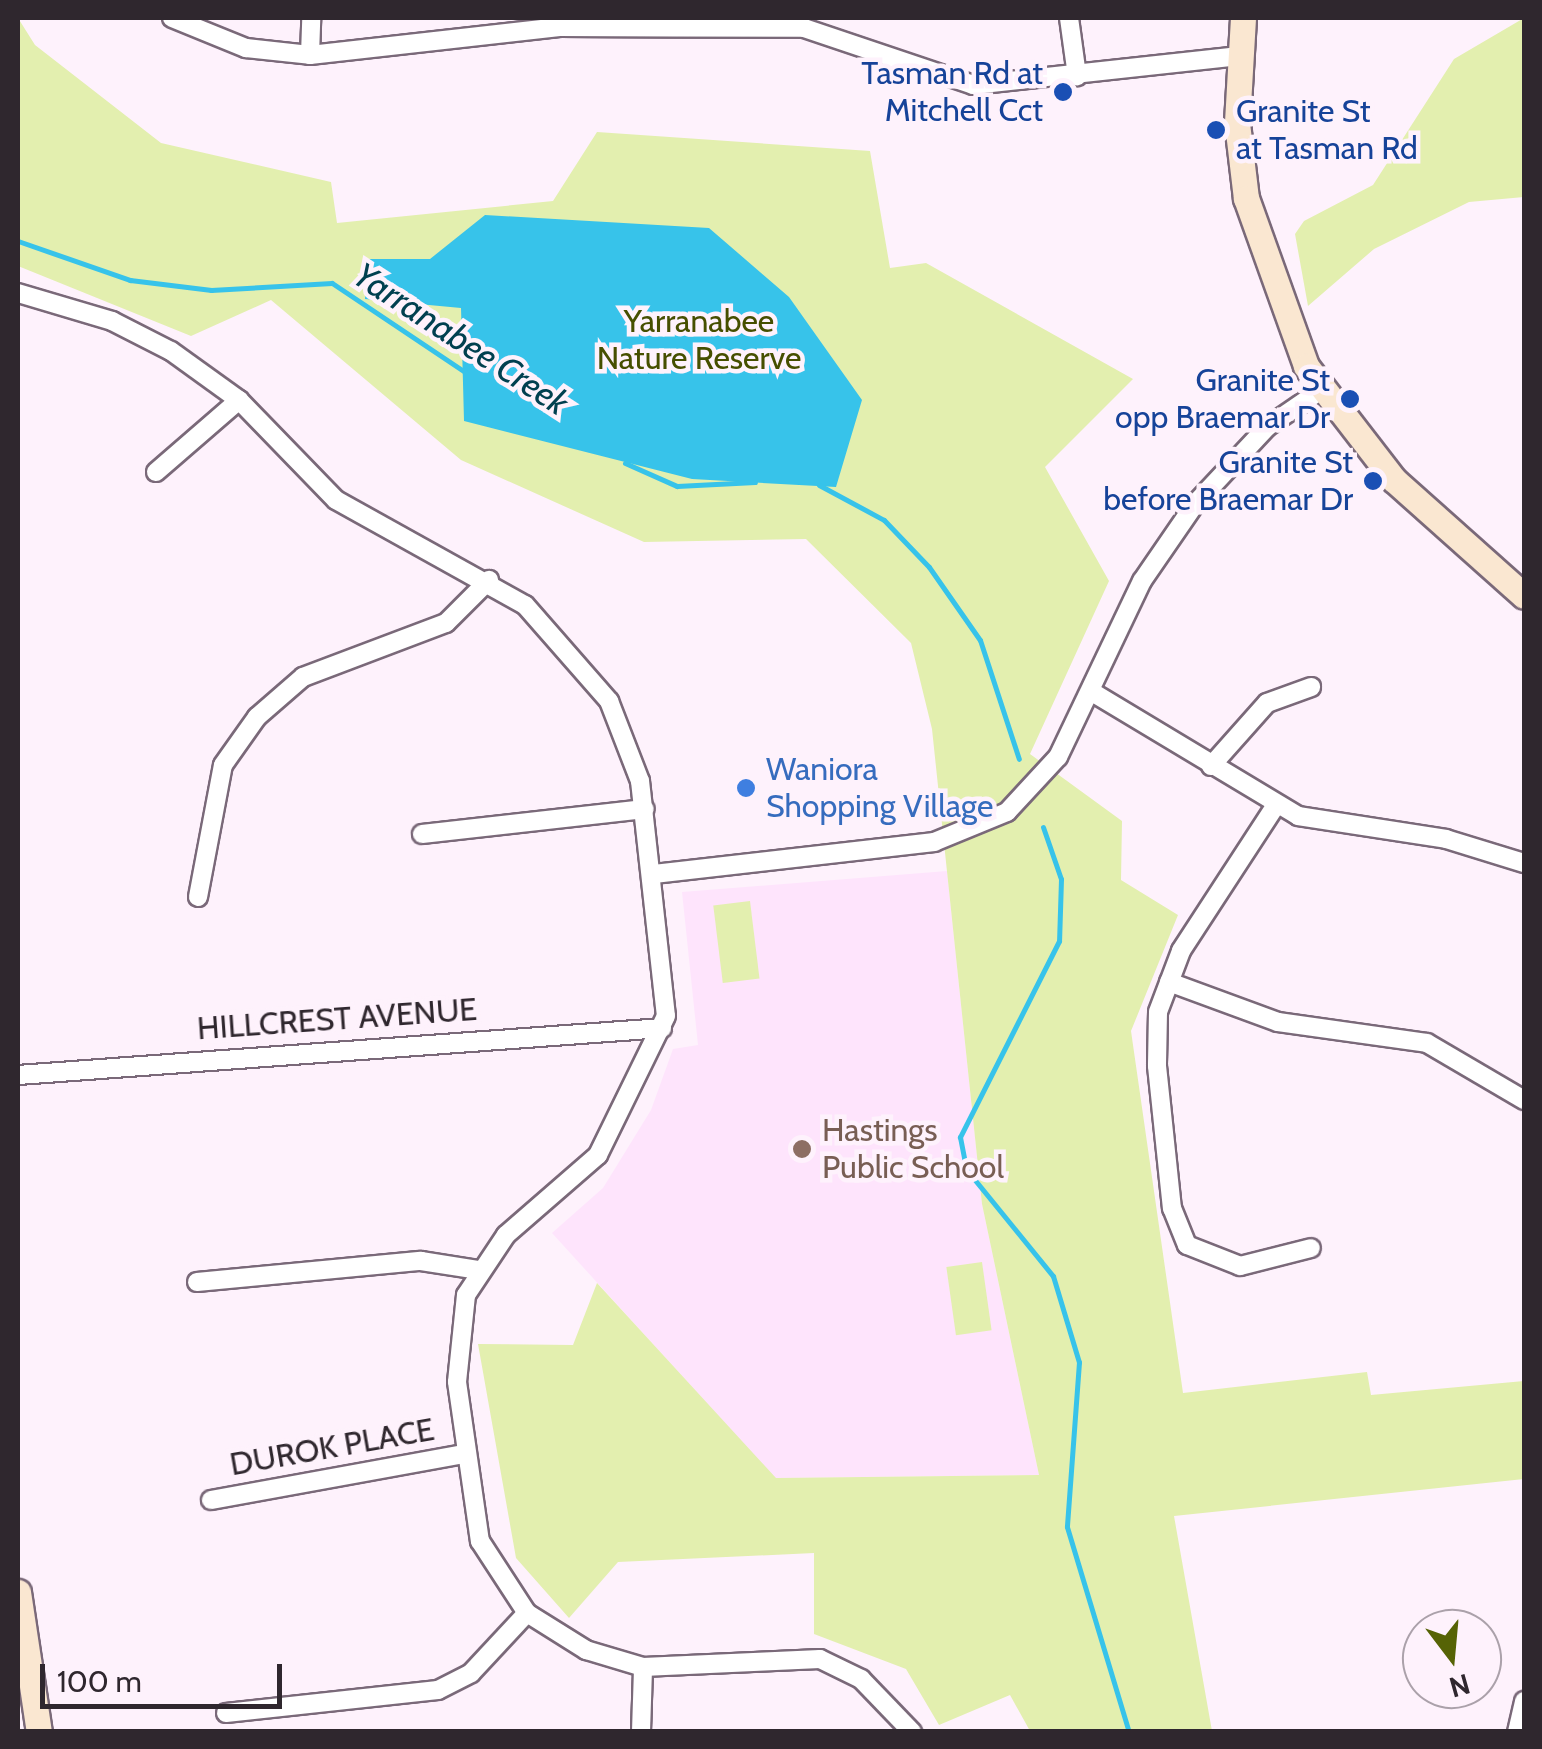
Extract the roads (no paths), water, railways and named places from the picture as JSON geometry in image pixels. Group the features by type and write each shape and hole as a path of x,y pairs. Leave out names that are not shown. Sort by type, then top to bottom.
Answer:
{"street":[{"path":"172,18 246,48 310,55 559,22 804,28 954,84 1077,76 1238,56"},
{"path":"310,55 311,18"},
{"path":"1069,18 1077,76"},
{"path":"1242,18 1237,123 1252,227 1321,390 1394,480 1524,596"},
{"path":"18,293 126,328 240,400 336,500 489,580 552,628 617,716 645,809 667,984 662,1028 598,1155 478,1270 456,1334 464,1454 480,1541 527,1613 586,1650 643,1667 820,1660 861,1679 912,1732"},
{"path":"654,874 962,835 1007,812 1044,775 1092,692 1142,581 1195,504 1267,427 1321,390"},
{"path":"156,472 240,400"},
{"path":"198,898 223,765 257,716 303,677 446,622 489,580"},
{"path":"1211,766 1266,703 1311,687"},
{"path":"1092,692 1276,805 1326,824 1446,838 1524,863"},
{"path":"1276,805 1169,982 1156,1032 1178,1228 1187,1245 1220,1264 1311,1248"},
{"path":"422,834 645,809"},
{"path":"1169,982 1278,1022 1427,1043 1524,1100"},
{"name":"HILLCREST AVENUE","path":"18,1074 662,1028"},
{"path":"197,1282 420,1261 478,1270"},
{"name":"DUROK PLACE","path":"210,1500 464,1454"},
{"path":"18,1592 39,1732"},
{"path":"226,1712 438,1690 471,1673 527,1613"},
{"path":"641,1732 643,1667"},
{"path":"1517,1732 1524,1701"}],"water":[{"path":"485,215 709,228 789,297 862,400 836,487 692,479 464,421 461,308 365,299 368,259 430,259"}],"waterway":[{"name":"Yarranabee Creek","path":"18,241 130,280 211,290 332,283 465,372"},
{"name":"Yarranabee Creek","path":"625,463 677,486 755,482"},
{"name":"Yarranabee Creek","path":"819,485 884,520 929,567 980,640 1019,759"},
{"name":"Yarranabee Creek","path":"1043,827 1061,879 1059,941 960,1137 966,1169 1053,1276 1079,1362 1067,1527 1129,1732"}],"place":[{"name":"Tasman Rd at Mitchell Cct","path":"1063,92"},
{"name":"Granite St at Tasman Rd","path":"1216,130"},
{"name":"Granite St opp Braemar Dr","path":"1350,399"},
{"name":"Granite St before Braemar Dr","path":"1373,481"},
{"name":"Waniora Shopping Village","path":"746,788"},
{"name":"Hastings Public School","path":"802,1149"}],"park label":[{"name":"Yarranabee Nature Reserve","path":"699,340"}]}
